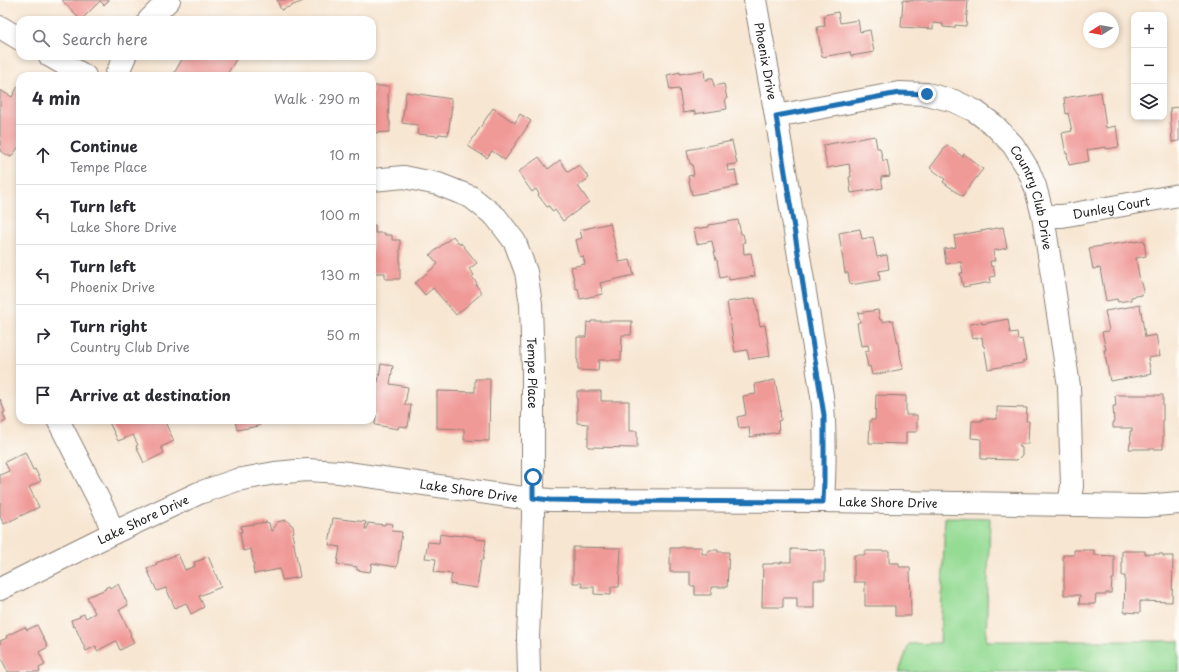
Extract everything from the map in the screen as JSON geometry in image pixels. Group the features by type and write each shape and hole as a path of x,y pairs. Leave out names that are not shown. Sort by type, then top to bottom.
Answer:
{"street":[{"path":"152,16 169,0"},
{"name":"Phoenix Drive","path":"755,0 776,116 822,402 824,422 823,502"},
{"path":"0,27 16,37"},
{"path":"57,60 78,72"},
{"path":"118,72 123,60"},
{"name":"Country Club Drive","path":"776,116 899,93 927,94 954,101 975,111 994,125 1013,145 1028,168 1035,186 1042,216 1069,386 1072,486 1069,504"},
{"name":"Tempe Place","path":"376,180 404,177 438,184 471,197 496,217 515,242 526,272 531,304 533,370 533,519 528,637 529,672"},
{"name":"Dunley Court","path":"1042,216 1062,216 1179,195"},
{"path":"60,424 105,512 113,533"},
{"name":"Lake Shore Drive","path":"0,589 113,533 200,493 237,480 275,472 307,470 340,472 516,497 550,500 1069,504 1145,506 1179,503"}],"green space":[{"path":"945,517 990,518 986,641 1179,641 1179,672 899,672 909,644 940,643"}],"building":[{"path":"62,0 109,0 104,5 100,1 85,16 77,16"},
{"path":"277,0 306,0 281,10"},
{"path":"903,0 968,0 966,26 955,25 955,28 943,27 943,24 933,23 933,29 901,27"},
{"path":"838,12 840,23 858,20 860,32 870,30 874,52 851,56 850,52 822,57 817,27 825,26 824,15"},
{"path":"182,60 236,60 228,72 175,72"},
{"path":"704,70 705,80 708,80 708,78 713,78 714,86 724,84 727,109 695,114 695,111 683,113 679,89 670,90 667,75 680,72 680,74"},
{"path":"376,86 389,86 390,132 376,133"},
{"path":"0,90 12,97 16,90 16,150 11,157 0,151"},
{"path":"406,92 451,99 452,105 448,135 439,134 438,136 417,134 418,125 402,123"},
{"path":"1101,92 1106,128 1116,126 1119,147 1106,149 1106,147 1087,150 1089,161 1069,165 1062,133 1072,131 1068,113 1066,114 1064,98"},
{"path":"1179,107 1179,141 1172,142 1170,108"},
{"path":"493,108 515,123 520,114 531,121 505,160 492,151 487,158 468,146"},
{"path":"875,136 877,148 880,148 883,161 887,160 890,176 881,177 883,188 851,193 849,164 827,168 823,145"},
{"path":"732,141 737,164 727,165 728,171 735,170 738,186 692,195 688,176 694,175 687,150"},
{"path":"947,145 963,157 964,154 983,169 962,196 943,182 945,179 930,168"},
{"path":"539,157 548,169 560,160 568,172 579,165 589,178 578,186 589,202 563,221 555,210 553,212 549,206 547,207 538,195 539,194 536,189 532,192 518,172"},
{"path":"738,220 741,234 743,234 745,242 743,242 744,254 751,253 755,276 729,280 729,276 720,278 712,241 697,244 694,229"},
{"path":"610,223 619,262 630,260 634,275 600,283 603,294 580,299 571,267 585,264 583,256 580,257 576,240 582,238 580,230"},
{"path":"1003,227 1007,248 993,251 995,261 990,261 991,267 993,266 995,276 990,277 991,282 963,287 960,273 963,273 961,262 946,264 944,249 956,247 954,236"},
{"path":"860,229 862,239 873,237 877,257 887,255 889,269 879,271 880,280 850,285 848,273 845,273 839,233"},
{"path":"376,233 392,235 392,240 400,240 400,279 385,279 385,273 376,273"},
{"path":"453,236 460,245 461,243 477,263 469,269 474,275 472,277 482,293 456,315 433,288 425,295 415,283 438,264 430,255"},
{"path":"1144,240 1146,256 1136,258 1140,282 1142,283 1144,291 1142,295 1131,297 1131,300 1118,302 1117,299 1106,301 1100,268 1093,269 1089,248"},
{"path":"755,298 760,326 765,325 770,356 749,359 747,350 735,352 727,302"},
{"path":"1140,305 1145,337 1156,335 1160,356 1148,358 1151,374 1110,381 1102,332 1109,331 1105,311"},
{"path":"878,310 880,320 882,320 882,322 893,320 903,369 872,375 870,366 868,367 865,352 869,351 868,345 861,346 857,323 860,322 858,313"},
{"path":"1008,319 1010,333 1017,332 1018,340 1022,339 1026,361 1023,361 1023,363 988,369 982,337 972,339 970,324 982,322 982,324"},
{"path":"591,321 632,321 631,335 622,335 621,360 599,360 598,371 578,370 577,337 586,337 587,322 591,323"},
{"path":"381,364 393,366 390,384 408,387 405,405 411,405 408,427 399,426 398,429 375,425 376,382 378,382"},
{"path":"475,379 490,379 489,441 464,440 464,429 437,428 437,391 475,392"},
{"path":"775,380 781,411 781,420 778,421 779,432 750,437 749,427 739,428 737,417 746,415 743,396 756,394 755,384"},
{"path":"577,391 601,391 601,401 629,401 629,431 637,431 637,448 588,447 588,424 577,423"},
{"path":"876,395 906,396 906,415 917,415 917,432 906,432 906,444 869,443 870,420 875,420"},
{"path":"1115,395 1163,395 1163,449 1129,449 1131,443 1130,431 1132,431 1132,428 1113,428 1113,406 1116,406"},
{"path":"0,399 5,412 3,413 6,421 0,424"},
{"path":"997,407 1027,408 1026,421 1029,421 1028,444 1020,444 1019,447 1022,448 1022,455 1017,460 981,459 981,439 971,438 972,421 997,419"},
{"path":"110,424 166,424 174,441 161,447 164,453 144,463 136,446 138,445 133,435 118,441"},
{"path":"236,424 259,424 259,426 237,430"},
{"path":"25,452 33,470 35,469 41,481 29,487 39,507 4,524 0,517 0,475 9,471 5,462"},
{"path":"333,518 366,522 365,529 367,529 368,523 385,525 385,523 393,524 392,531 402,532 397,567 372,563 370,572 357,570 357,567 337,564 340,547 329,545"},
{"path":"286,520 293,526 294,532 292,533 300,577 282,580 280,569 254,574 251,549 243,551 240,532 242,532 241,526 267,522 269,523 271,531 273,531 273,528 277,522"},
{"path":"440,534 452,536 463,535 475,537 475,539 486,540 483,560 481,560 477,588 450,584 452,574 434,572 436,559 425,558 428,542 439,543"},
{"path":"573,547 621,548 619,587 611,587 611,595 594,594 594,587 582,587 582,583 573,583"},
{"path":"702,547 702,554 707,554 708,550 729,552 727,587 711,587 711,595 695,595 695,586 690,586 690,572 670,572 670,548"},
{"path":"791,549 825,550 825,580 814,580 814,608 797,608 797,598 783,598 783,607 762,607 763,564 791,562"},
{"path":"1074,550 1094,550 1094,555 1114,556 1114,579 1112,579 1111,593 1106,593 1106,595 1096,595 1095,604 1079,604 1080,595 1064,595 1063,555 1074,555"},
{"path":"865,551 889,551 889,563 899,563 899,567 910,567 911,616 895,616 895,606 865,606 865,582 854,582 854,555 865,555"},
{"path":"1122,551 1145,551 1145,554 1163,554 1163,556 1173,556 1172,602 1140,601 1140,613 1124,612 1125,576 1122,576"},
{"path":"178,554 185,570 195,566 194,562 208,556 221,587 199,596 204,607 191,614 186,603 175,608 166,588 157,591 147,569 157,565 156,563"},
{"path":"118,584 128,605 119,610 134,643 120,650 116,641 97,651 96,646 86,651 75,626 73,627 71,620 84,614 86,618 95,613 87,597 106,589 105,588 109,586 110,588"},
{"path":"37,625 48,647 39,652 45,665 39,668 40,672 8,672 0,656 0,641 7,638 6,636 25,627 27,630"}],"route":[{"path":"533,477 533,498 550,500 823,502 824,415 822,396 776,116 899,93 927,94"}]}
